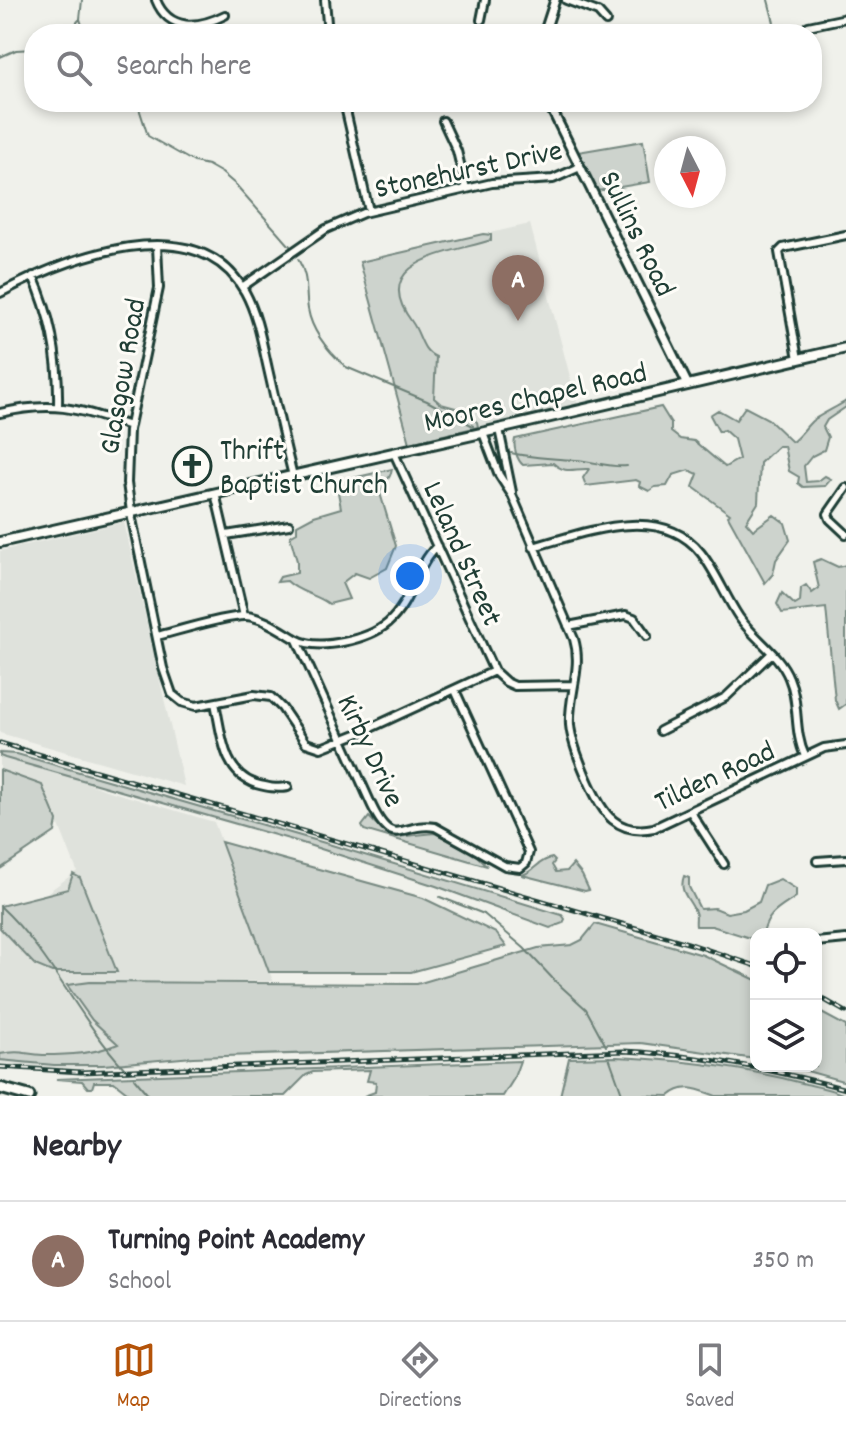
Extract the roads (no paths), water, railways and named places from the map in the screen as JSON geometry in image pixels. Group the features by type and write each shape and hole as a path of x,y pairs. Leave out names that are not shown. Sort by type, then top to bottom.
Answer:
{"main road":[{"name":"Moores Chapel Road","path":"0,542 846,348"},
{"path":"0,1088 29,1096"}],"street":[{"path":"156,0 162,12 179,24"},
{"path":"325,0 327,24"},
{"path":"481,20 485,0"},
{"path":"547,24 555,0"},
{"path":"566,0 598,12 606,21"},
{"path":"202,24 225,15"},
{"path":"818,24 846,18"},
{"path":"346,112 369,211"},
{"name":"Sullins Road","path":"553,112 688,385"},
{"path":"443,121 457,151 466,189"},
{"name":"Stonehurst Drive","path":"242,287 326,229 369,211 503,182 553,179 580,167"},
{"path":"798,359 779,252 783,248 846,235"},
{"path":"0,293 33,276 94,254 157,246 183,248 208,258 227,271 242,287 257,320 293,476"},
{"name":"Glasgow Road","path":"157,246 160,274 157,303 130,426 126,469 131,512 166,683 177,698 191,705 215,703"},
{"path":"33,276 52,332 58,374 58,406"},
{"path":"0,413 58,406 87,411 130,426"},
{"name":"Tilden Road","path":"499,429 512,495 577,653 570,712 572,737 608,816 623,827 645,830 805,756 829,746 846,745"},
{"name":"Tilden Road","path":"483,433 499,475 512,495"},
{"name":"Leland Street","path":"394,453 494,671"},
{"path":"846,488 828,514 846,534"},
{"path":"215,493 244,616"},
{"path":"533,547 626,525 647,524 672,531 700,552 738,615 785,670 792,685 797,736 805,756"},
{"path":"226,535 289,525"},
{"path":"157,636 244,616 284,631 297,640 343,642 368,635 383,627 405,604 437,546"},
{"path":"568,626 626,615 634,618 647,636"},
{"name":"Kirby Drive","path":"297,640 377,817 387,829 400,833 425,826 435,827 505,866 514,868 524,865 529,856 526,846 455,690"},
{"path":"660,731 726,697 772,653"},
{"path":"288,787 275,789 264,786 243,779 234,770 228,761 215,703 254,695 266,696 278,702 300,736 310,745 326,747 494,671 515,686 574,685"},
{"path":"690,811 724,864"},
{"path":"817,861 846,859"},
{"path":"822,941 846,939"}],"waterway":[{"path":"82,0 82,24"},
{"path":"768,0 774,24"},
{"path":"76,24 79,20"},
{"path":"0,57 24,50"},
{"path":"140,112 148,136 194,162 222,173 290,246"},
{"path":"298,259 305,278 313,326 346,367 427,401 473,426"},
{"path":"511,453 627,466"},
{"path":"440,897 484,914 524,948 586,1009 606,1046"},
{"path":"0,906 34,944 92,1028 124,1068"},
{"path":"609,1057 623,1096"},
{"path":"134,1078 149,1096"}],"railway":[{"path":"0,743 691,944 750,964"},
{"path":"822,998 846,1012"},
{"path":"0,1067 81,1072 624,1051 736,1064 846,1089"}],"place":[{"name":"Turning Point Academy","path":"518,321"},
{"name":"Thrift Baptist Church","path":"192,466"}]}
